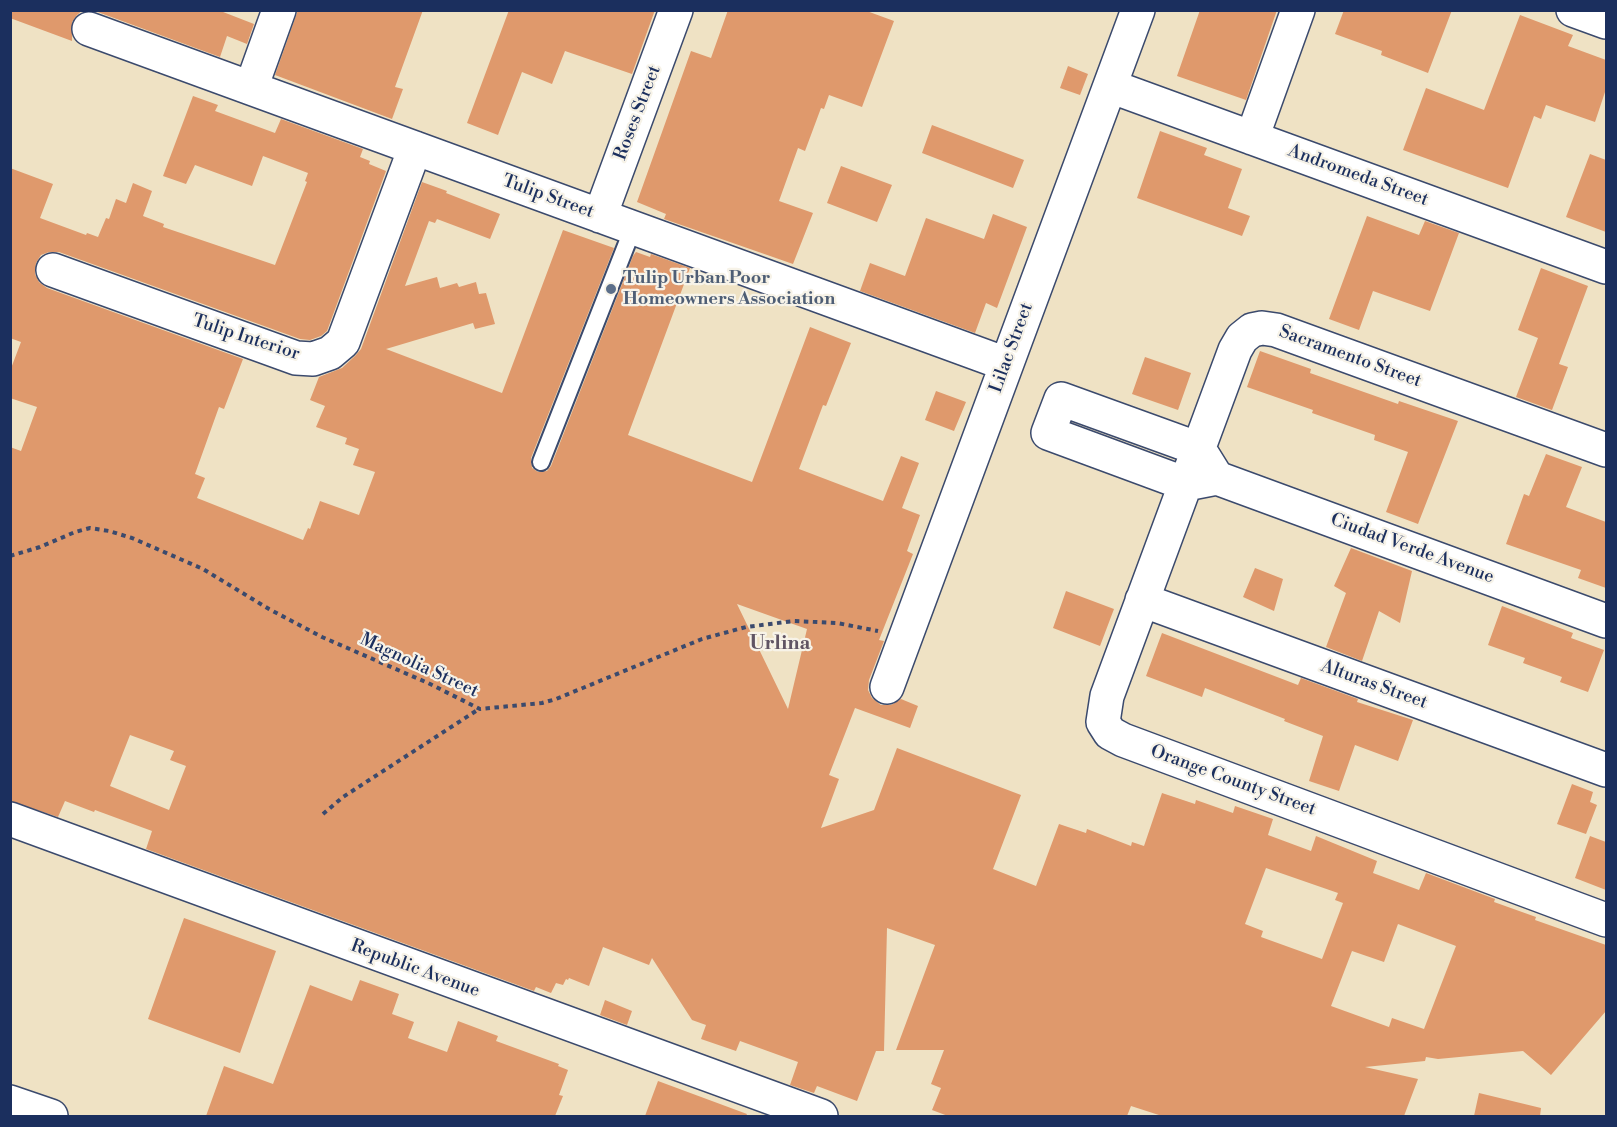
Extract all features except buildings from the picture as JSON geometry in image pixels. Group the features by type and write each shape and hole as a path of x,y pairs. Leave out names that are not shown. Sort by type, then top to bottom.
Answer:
{"street":[{"path":"251,88 279,10"},
{"name":"Roses Street","path":"600,216 676,10"},
{"name":"Lilac Street","path":"887,687 1138,10"},
{"path":"1252,138 1298,10"},
{"path":"1574,10 1606,22"},
{"name":"Tulip Street","path":"89,29 1006,364"},
{"name":"Andromeda Street","path":"1110,86 1606,267"},
{"name":"Tulip Interior","path":"53,270 296,358 313,359 322,356 330,353 343,342 415,148"},
{"name":"Sacramento Street","path":"1186,484 1235,350 1242,338 1252,330 1262,328 1276,330 1606,450"},
{"path":"1061,399 1198,449 1217,478 1186,484 1048,433 1061,399"},
{"path":"1103,454 1116,419"},
{"name":"Ciudad Verde Avenue","path":"1217,478 1606,621"},
{"name":"Orange County Street","path":"1186,484 1104,708 1103,722 1110,733 1123,740 1606,920"},
{"name":"Alturas Street","path":"1142,600 1606,770"},
{"name":"Republic Avenue","path":"10,819 821,1116"},
{"path":"10,1102 51,1116"}],"lane":[{"path":"540,462 633,228"}],"path":[{"name":"Magnolia Street","path":"10,556 90,528 132,538 203,569 260,604 322,637 428,683 480,709 542,703 556,699 702,639 746,627 794,621 837,623 863,627 904,640"},
{"path":"323,814 343,797 480,709"}],"place":[{"name":"Tulip Urban Poor Homeowners Association","path":"611,289"}],"district":[{"name":"Urlina","path":"780,644"}]}
